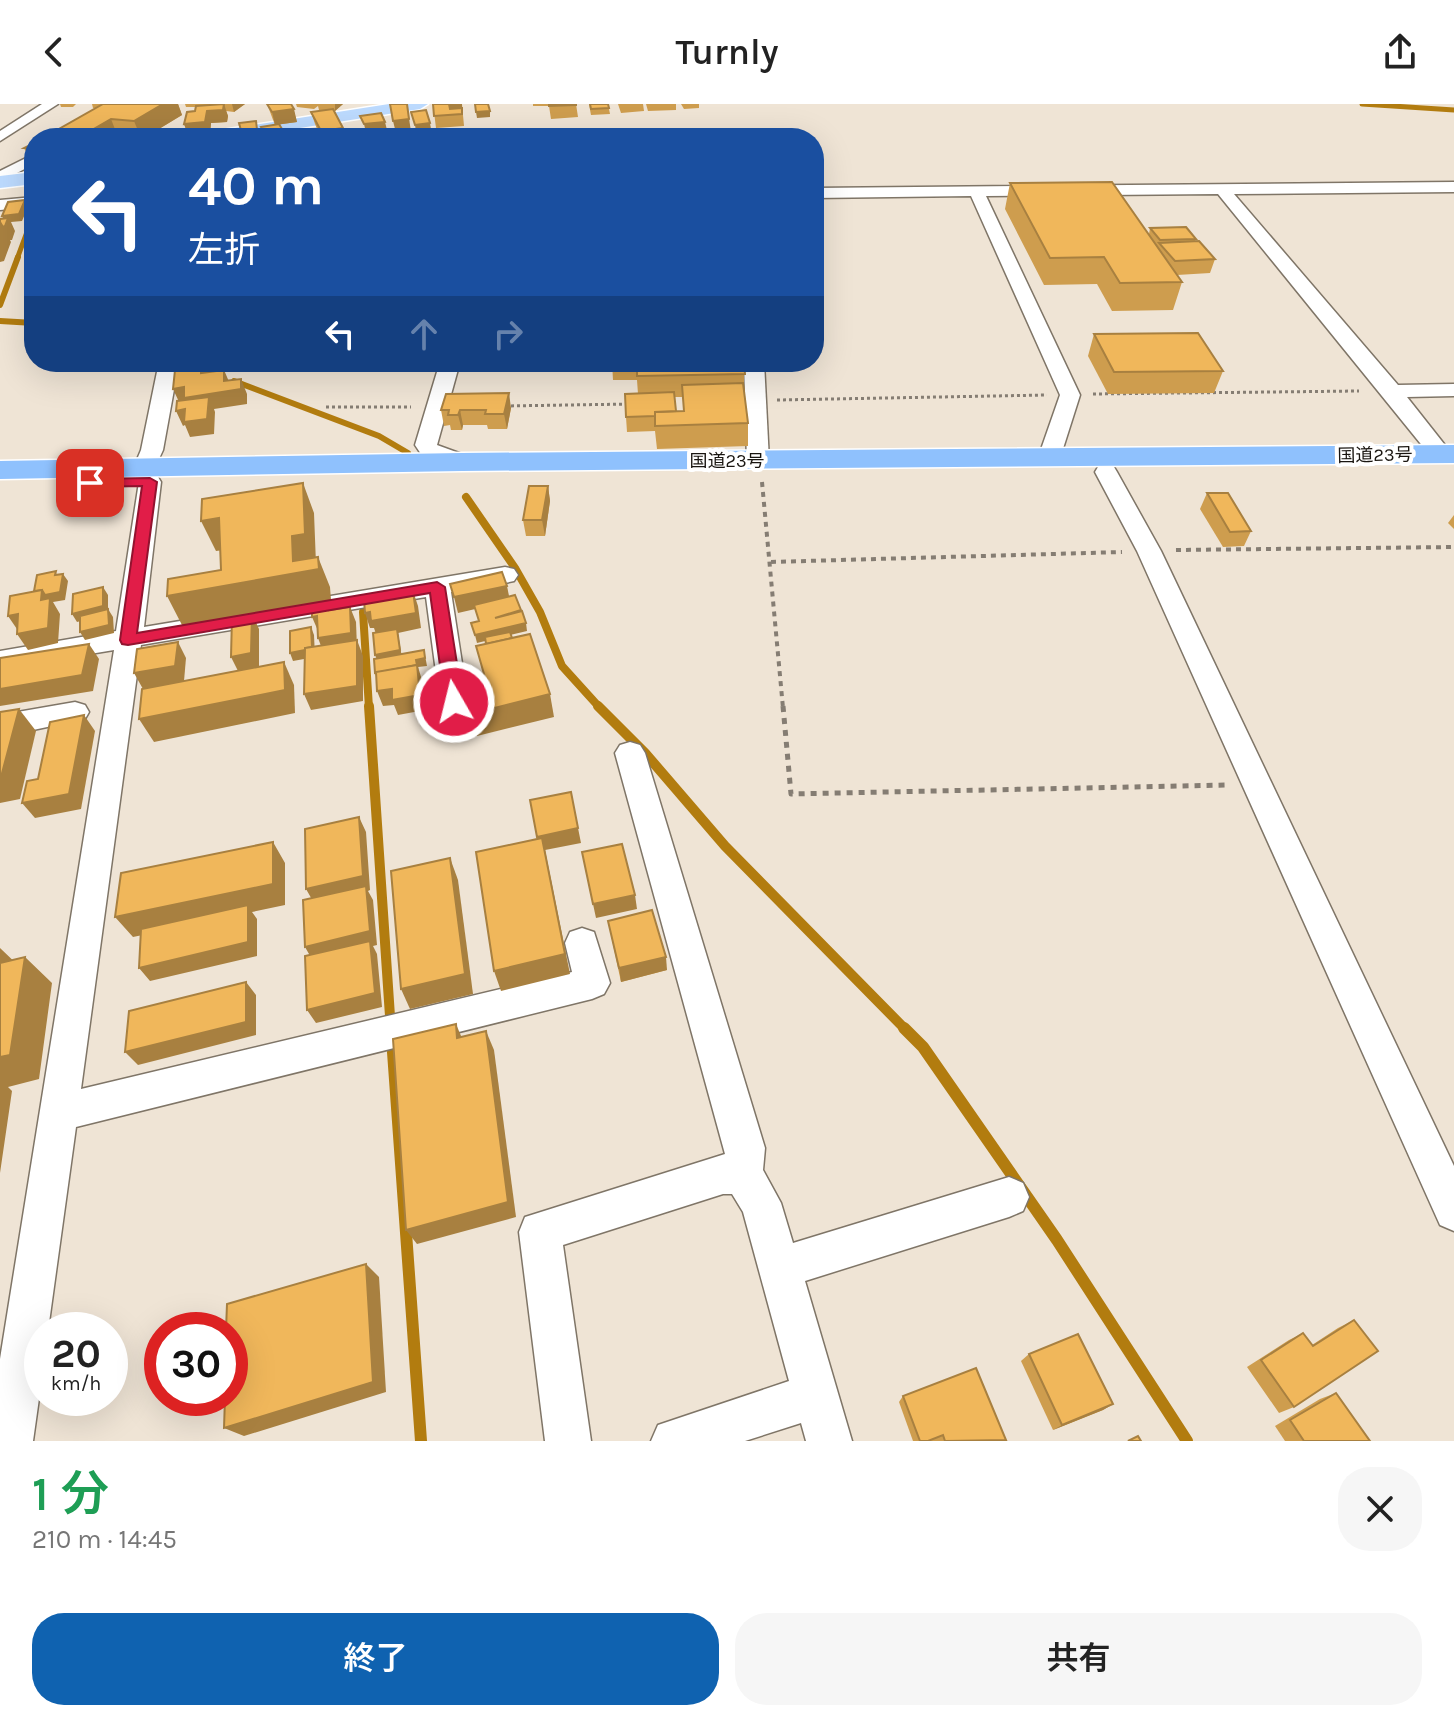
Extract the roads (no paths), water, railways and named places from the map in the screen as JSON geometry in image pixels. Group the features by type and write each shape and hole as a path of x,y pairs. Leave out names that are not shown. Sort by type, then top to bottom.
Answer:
{"highway":[{"name":"国道23号","path":"0,470 147,475 759,468 1049,458 1451,463"},
{"name":"国道23号","path":"0,484 462,462 1106,472 1451,463"}],"main road":[{"path":"266,128 416,104"},
{"path":"0,180 24,179"}],"street":[{"path":"0,137 51,104"},
{"path":"0,180 24,164"},
{"path":"824,193 1454,187"},
{"path":"1222,189 1451,463"},
{"path":"976,191 1070,395 1049,458"},
{"path":"0,205 24,203"},
{"path":"10,1441 128,640 147,475 167,372"},
{"path":"447,372 426,445 431,452 462,462"},
{"path":"755,372 759,468"},
{"path":"1392,391 1454,390"},
{"path":"1106,472 1149,551 1454,1211"},
{"path":"0,660 505,575"},
{"path":"437,587 454,702"},
{"path":"0,726 75,712"},
{"path":"630,753 745,1148 743,1175 761,1203 829,1441"},
{"path":"58,1113 592,983 582,943"},
{"path":"568,1441 540,1232 723,1174 743,1175"},
{"path":"780,1268 1009,1197"},
{"path":"674,1441 816,1395"}],"waterway":[{"path":"1362,104 1454,110"},
{"path":"17,259 24,240"},
{"path":"0,305 18,257"},
{"path":"0,321 24,322"},
{"path":"207,372 216,375"},
{"path":"234,381 379,436 408,453"},
{"path":"466,497 515,568 540,612 562,666 600,708"},
{"path":"363,612 369,708"},
{"path":"369,706 390,1016"},
{"path":"600,708 645,753 725,846 906,1030"},
{"path":"906,1030 923,1047 1057,1240 1187,1441"},
{"path":"393,1052 421,1441"}]}
